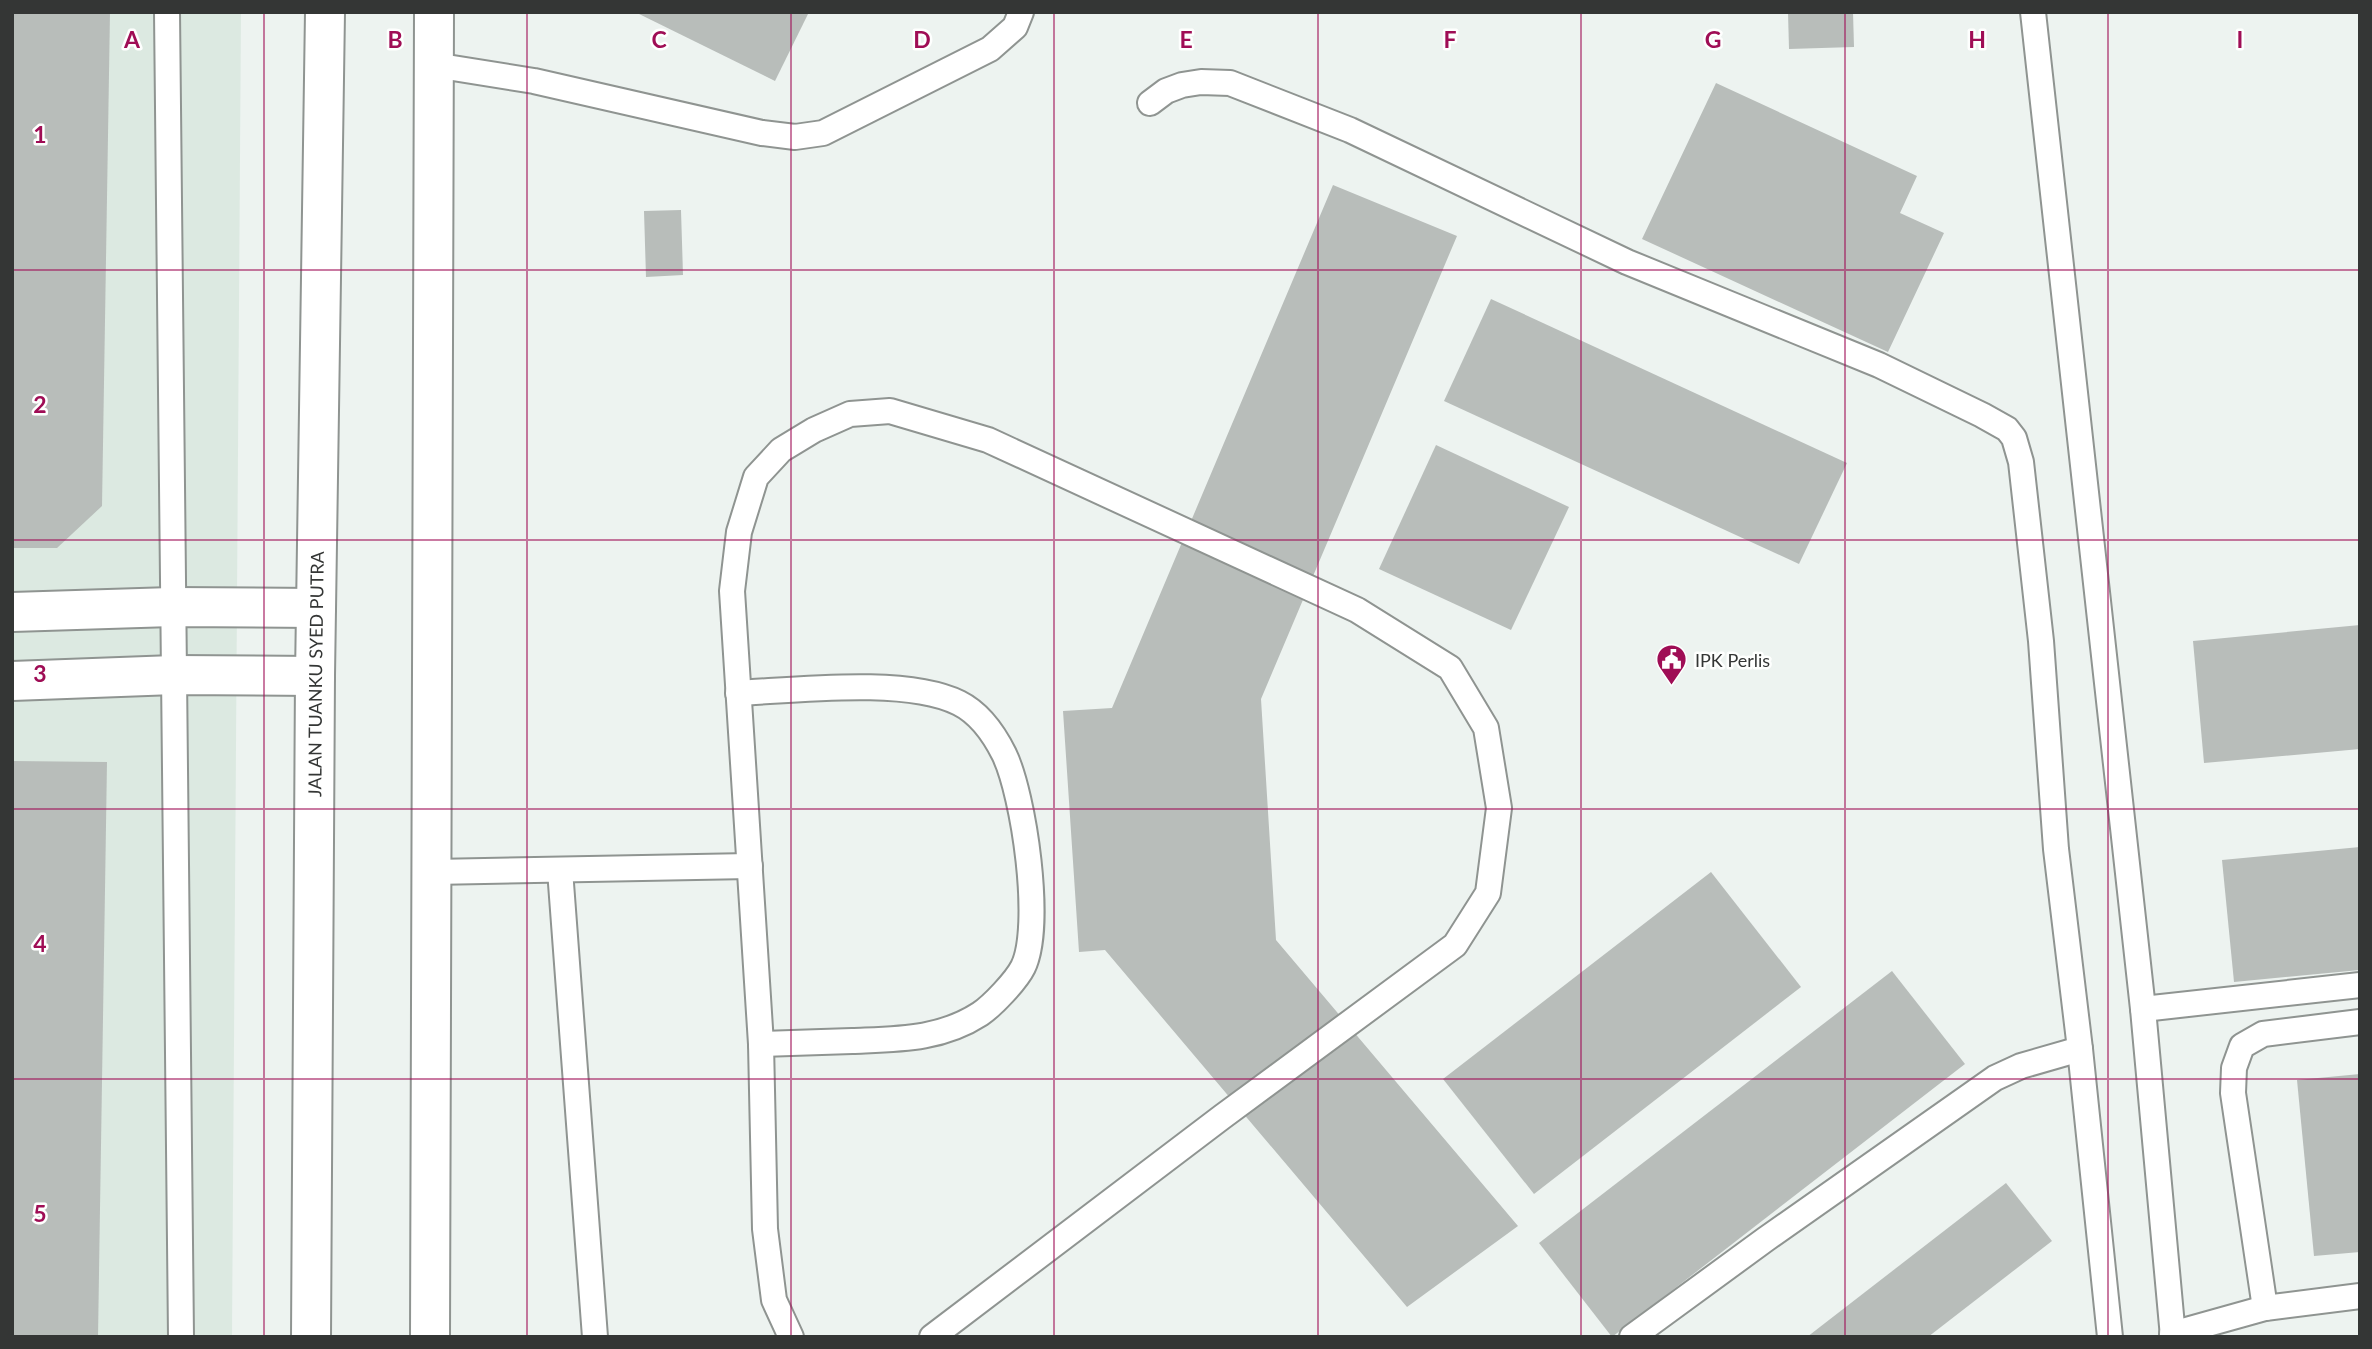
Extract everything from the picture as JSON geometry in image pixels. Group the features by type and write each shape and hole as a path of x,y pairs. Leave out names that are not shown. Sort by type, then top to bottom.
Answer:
{"main road":[{"name":"JALAN TUANKU SYED PUTRA","path":"312,1337 315,677 325,12"},
{"path":"430,1337 434,12"},
{"path":"12,612 172,607 316,608"},
{"path":"12,681 174,675 315,677"}],"lane":[{"path":"167,12 181,1337"},
{"path":"434,65 534,81 795,137 823,133 990,49 1015,27 1021,12"},
{"path":"2033,12 2143,1009 2173,1336 2265,1308 2360,1296"},
{"path":"1150,103 1166,91 1182,85 1201,82 1230,83 1350,130 1628,262 1879,365 2007,429 2014,438 2021,462 2041,641 2056,849 2110,1337"},
{"path":"791,1337 774,1300 765,1229 761,1044 732,591 738,532 757,477 781,450 814,430 850,414 890,411 988,440 1357,610 1450,667 1486,728 1499,808 1489,893 1455,945 1222,1117 932,1337"},
{"path":"738,693 868,687 926,692 960,703 983,721 1004,754 1025,832 1030,897 1031,939 1022,968 981,1013 951,1030 918,1038 761,1044"},
{"path":"433,872 750,866"},
{"path":"560,870 595,1337"},
{"path":"2143,1009 2360,985"},
{"path":"2265,1308 2233,1093 2234,1068 2242,1046 2263,1034 2360,1022"},
{"path":"1632,1337 1995,1078 2021,1066 2080,1049"}],"shaded area":[{"path":"12,12 241,12 232,1337 12,1337"}],"building":[{"path":"12,12 110,12 102,506 57,548 12,548"},
{"path":"635,12 809,12 775,81"},
{"path":"1788,12 1853,12 1854,47 1789,49"},
{"path":"1716,83 1917,176 1900,213 1944,233 1888,352 1642,239"},
{"path":"1333,185 1457,236 1261,699 1276,940 1518,1226 1407,1307 1105,950 1079,952 1063,711 1112,708"},
{"path":"681,210 683,275 646,277 644,211"},
{"path":"1491,299 1847,463 1799,564 1444,401"},
{"path":"1436,445 1569,507 1511,630 1379,569"},
{"path":"2360,625 2360,749 2204,763 2193,641"},
{"path":"12,761 107,762 98,1337 12,1337"},
{"path":"2360,847 2360,970 2234,982 2222,860"},
{"path":"1711,872 1801,987 1534,1194 1443,1079"},
{"path":"1892,971 1965,1064 1612,1337 1539,1243"},
{"path":"2360,1074 2360,1252 2314,1256 2297,1080"},
{"path":"2006,1183 2052,1241 1928,1337 1807,1337"}],"place":[{"name":"IPK Perlis","path":"1672,687"}]}
